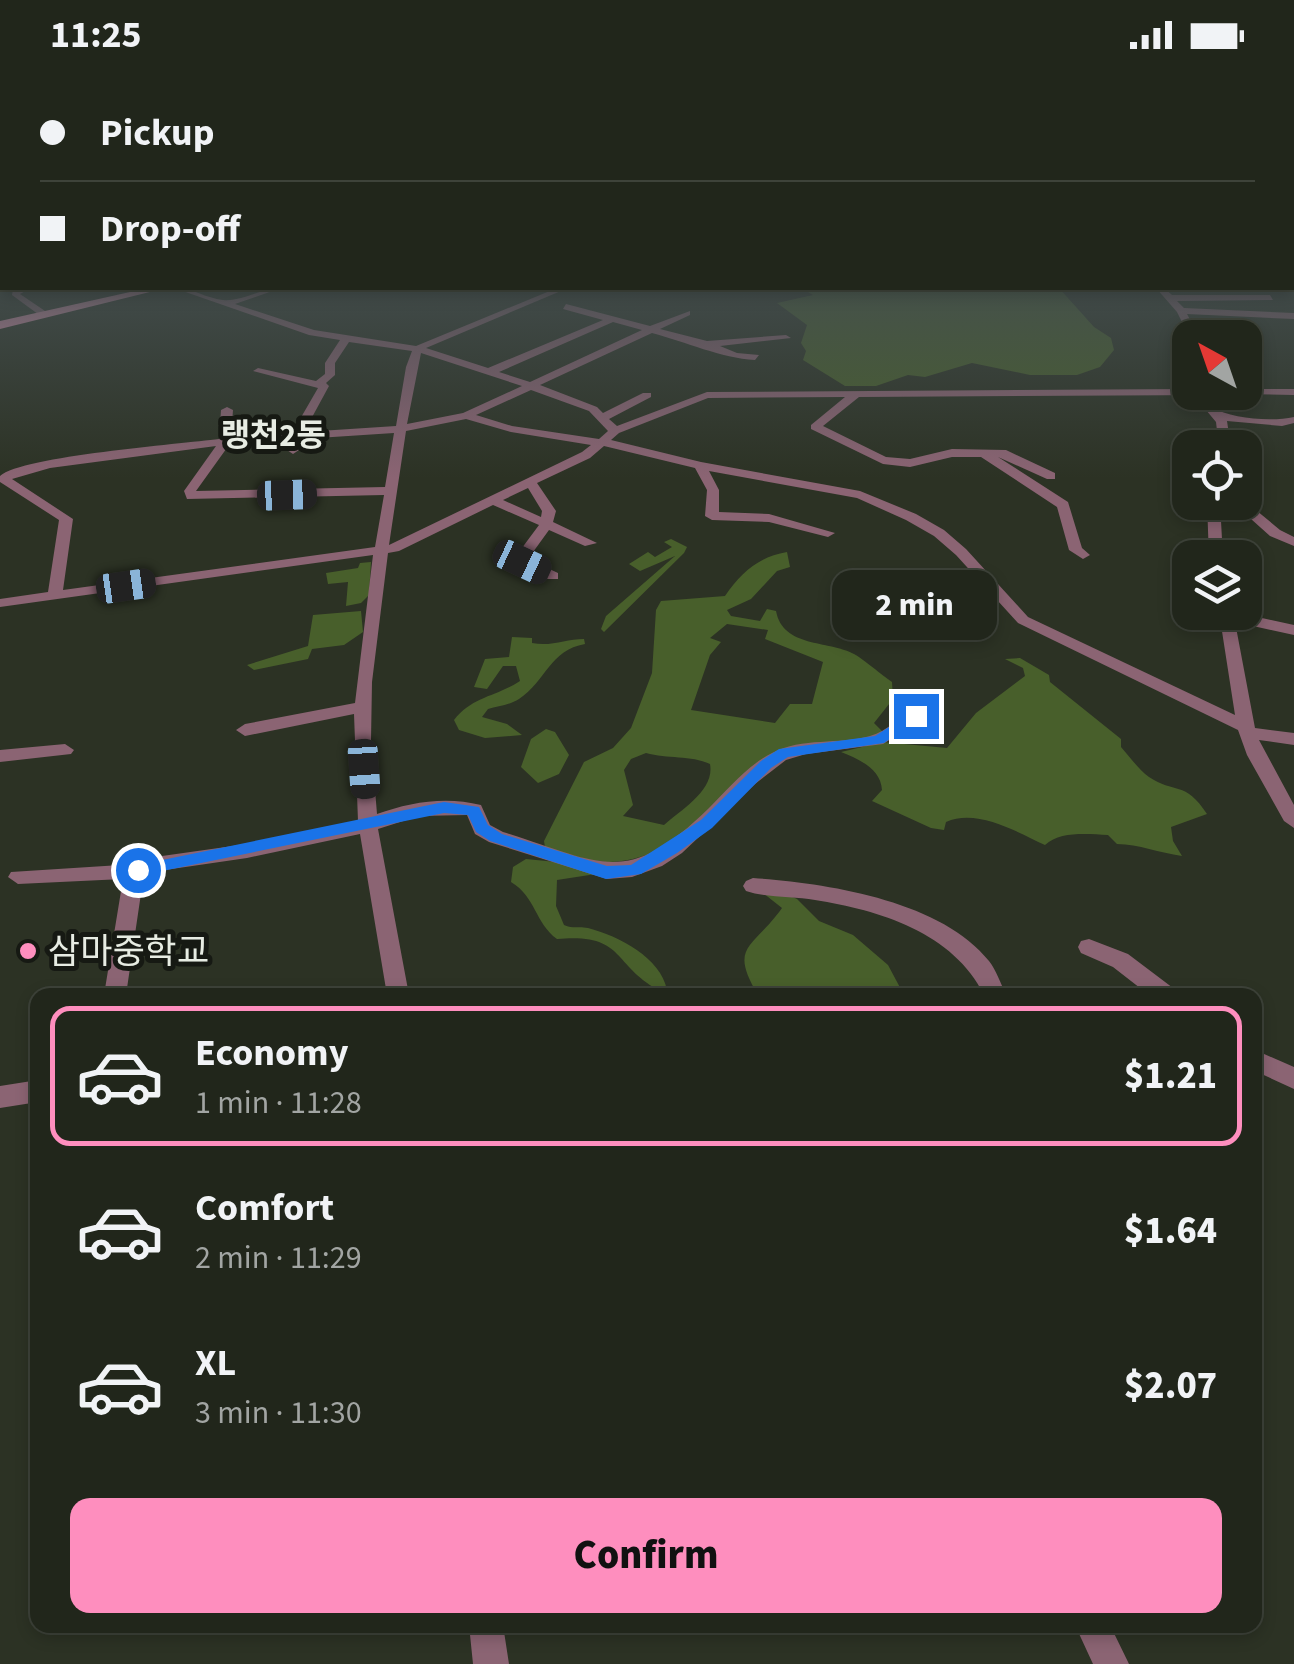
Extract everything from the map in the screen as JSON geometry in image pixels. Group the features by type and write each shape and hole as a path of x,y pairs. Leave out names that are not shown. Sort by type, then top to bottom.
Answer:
{"street":[{"path":"299,329 418,349 529,385 582,404 604,417 610,437"},
{"path":"418,349 465,329"},
{"path":"489,372 588,329"},
{"path":"56,596 66,519 5,476 50,464 297,434 400,429 466,416 650,330 755,358"},
{"path":"706,344 786,338"},
{"path":"320,383 330,375 330,363 345,340"},
{"path":"555,344 593,355"},
{"path":"397,988 368,826 363,708 390,491 418,349"},
{"path":"258,371 324,386 297,434 293,450"},
{"path":"1262,392 1294,392"},
{"path":"0,603 381,551 410,542 494,502 610,437 708,395 1172,393"},
{"path":"856,394 815,427 872,456 899,462 952,453 983,453 1015,456 1051,476"},
{"path":"604,417 647,396"},
{"path":"227,410 231,425 225,442 190,491 192,496 390,491"},
{"path":"1214,410 1220,416 1222,430"},
{"path":"466,416 511,429 610,437 700,466 860,496 910,517 961,552 1023,620 1247,730 1294,739"},
{"path":"1220,416 1282,423 1294,420"},
{"path":"983,453 1063,505 1076,550 1083,555"},
{"path":"700,466 713,490 712,516 769,518 828,533"},
{"path":"531,483 549,511 546,524 520,560 553,576"},
{"path":"494,502 590,543"},
{"path":"1259,520 1294,542"},
{"path":"1262,622 1294,630"},
{"path":"1229,630 1247,730 1256,755 1294,821"},
{"path":"245,730 363,708"},
{"path":"18,877 138,870 368,826 384,817 414,810 470,809 482,828 496,838 606,872 635,870 706,824 766,764 784,753 878,740 916,716"},
{"path":"0,756 65,750"},
{"path":"117,988 133,880 138,870"},
{"path":"753,886 822,893 899,911 965,950 983,969 992,988"},
{"path":"1090,947 1108,952 1157,988"},
{"path":"1262,1063 1294,1078"},
{"path":"0,1097 30,1092"},
{"path":"487,1633 492,1664"},
{"path":"1096,1633 1111,1664"}],"green space":[{"path":"806,329 1098,329 1111,338 1114,350 1100,367 1077,375 1030,375 972,363 925,377 908,375 876,386 845,386 803,360 806,351 801,343"},
{"path":"671,539 687,547 684,553 604,632 601,629 606,616 675,556 640,571 629,564 648,552 655,557 672,547 664,542"},
{"path":"787,552 790,567 777,571 751,599 727,610 731,616 760,621 767,609 776,611 787,631 854,654 892,682 893,699 874,723 884,733 859,741 804,744 665,849 630,860 605,862 545,847 544,841 584,762 613,748 631,728 652,673 656,610 661,601 725,596 751,567","holes":["727,624 768,630 765,639 823,662 812,704 790,704 775,723 691,710 710,655 721,642 710,638","646,753 710,764 702,791 664,825 623,816 633,805 624,770 631,759"]},
{"path":"371,562 369,595 361,603 346,606 348,582 328,584 326,573"},
{"path":"361,611 363,632 344,645 312,649 308,659 254,670 247,665 308,646 313,615"},
{"path":"512,637 532,638 532,643 539,644 584,639 585,644 556,659 519,699 488,709 482,717 507,724 522,735 485,738 459,730 454,720 461,712 520,681 516,666 503,666 487,689 474,687 485,659 509,657"},
{"path":"1020,658 1049,675 1050,682 1121,739 1121,747 1145,774 1186,792 1199,803 1207,814 1171,827 1173,841 1182,856 1117,844 1108,835 1066,835 1045,845 997,823 971,818 946,822 944,830 931,828 872,801 882,790 878,776 862,762 841,752 883,742 947,748 976,713 1025,676 1023,668 1005,659"},
{"path":"546,729 555,732 569,755 559,774 538,783 521,767 531,739"},
{"path":"526,859 556,862 596,874 557,880 556,906 564,925 600,932 637,950 656,968 666,988 655,988 645,982 616,953 596,941 557,939 526,895 511,882 513,867"},
{"path":"777,890 797,899 819,921 853,935 888,965 900,988 754,988 745,956 782,908 763,893"}],"place":[{"name":"삼마중학교","path":"28,951"}],"district":[{"name":"랭천2동","path":"273,435"}],"route":[{"path":"138,870 155,864 248,851 368,826 384,817 414,810 444,807 474,810 482,828 496,838 606,872 635,870 706,824 766,764 784,753 878,740 916,716"}]}
